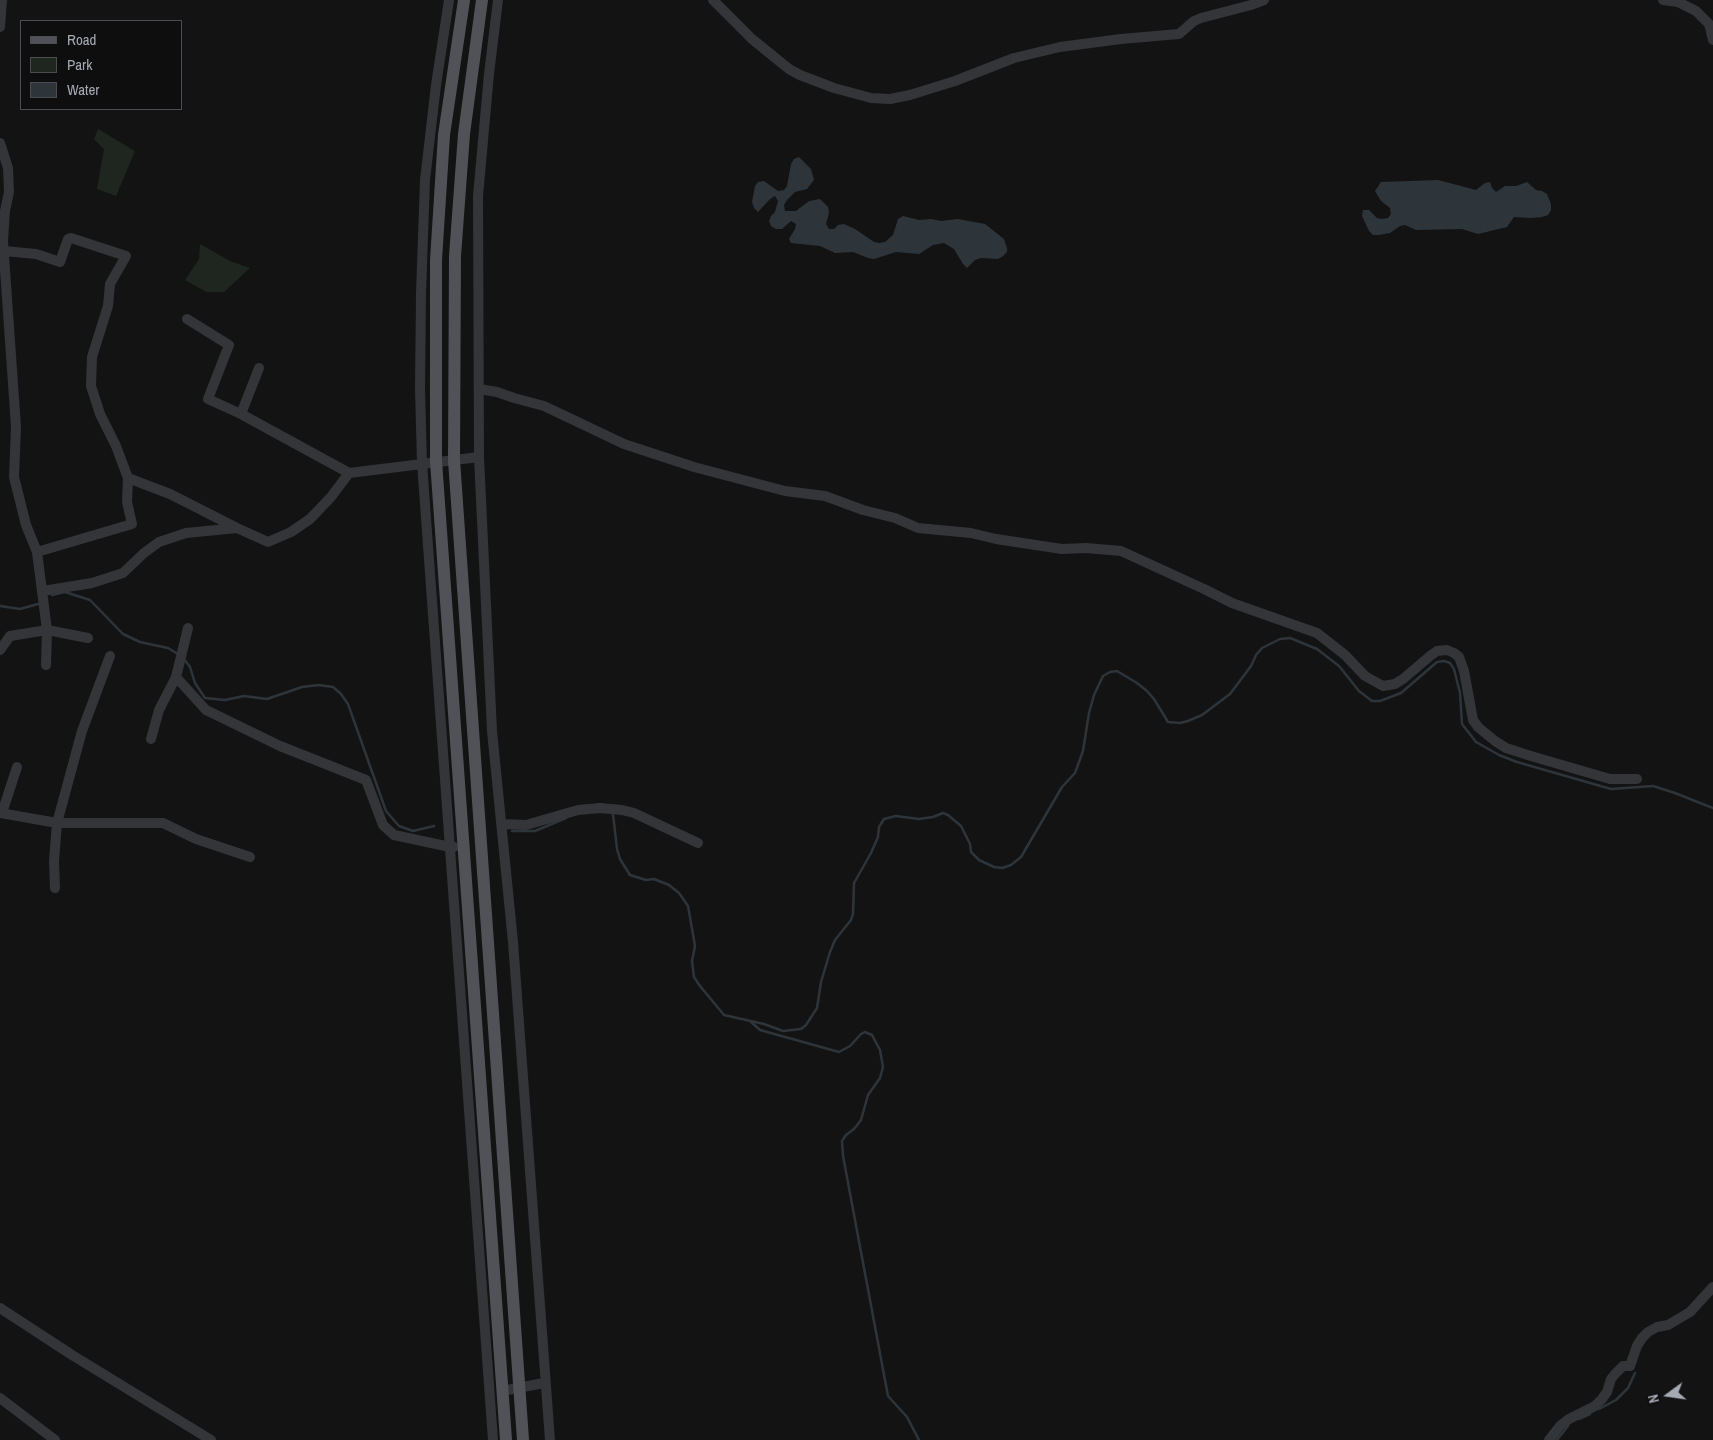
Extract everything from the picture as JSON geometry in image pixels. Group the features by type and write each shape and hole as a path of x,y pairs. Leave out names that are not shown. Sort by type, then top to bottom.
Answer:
{"main road":[{"path":"464,0 443,144 436,260 436,461 506,1440"},
{"path":"482,0 464,134 455,256 454,460 523,1440"},
{"path":"469,936 488,935"}],"street":[{"path":"0,27 2,0"},
{"path":"448,0 425,180 421,293 420,389 422,463 493,1440"},
{"path":"498,0 478,196 479,457 492,731 513,942 544,1383 550,1440"},
{"path":"713,0 752,39 800,75 834,88 871,98 890,99 910,96 1014,58 1060,47 1180,34 1194,21 1201,18 1264,0"},
{"path":"1664,0 1678,2 1696,11 1709,24 1713,40"},
{"path":"0,143 3,169 9,192 3,241 8,337 16,427 14,477 26,524 37,552 47,630 46,665"},
{"path":"4,251 36,254 60,262 68,240 71,238 126,256 110,284 108,306 92,356 90,386 128,478 127,502 132,524 37,552"},
{"path":"187,320 229,345 208,399 240,414 349,473 479,457"},
{"path":"240,414 259,368"},
{"path":"478,389 497,392 544,406 624,444 694,467 785,491 825,496 863,510 895,518 918,528 971,533 1062,550 1086,548 1121,551 1232,603 1317,633 1345,656 1365,676 1383,686 1395,684 1437,651 1447,650 1459,658 1464,671 1473,720 1478,727 1495,741 1506,748 1523,754 1610,779 1637,779"},
{"path":"128,478 170,494 268,542 291,532 310,519 331,497 349,473"},
{"path":"43,590 92,583 123,573 159,542 186,533 237,528"},
{"path":"151,739 159,710 176,677 188,628"},
{"path":"0,650 10,636 47,630 88,638"},
{"path":"55,888 54,861 58,823 82,731 110,656"},
{"path":"176,677 206,710 280,746 366,780 382,825 394,835 450,847 463,846"},
{"path":"17,766 1,813 58,823 163,823 196,839 250,858"},
{"path":"502,824 526,825 578,810 600,808 622,810 634,813 698,843"},
{"path":"1549,1440 1565,1423 1596,1406 1607,1392 1611,1379 1615,1374 1623,1366 1630,1366 1637,1346 1648,1332 1657,1327 1668,1325 1690,1312 1713,1287"},
{"path":"0,1308 72,1355 212,1440"},
{"path":"502,1391 544,1383"},
{"path":"0,1398 55,1440"}],"green space":[{"path":"98,129 135,151 116,196 97,189 104,149 94,139"},
{"path":"200,244 230,261 250,268 224,292 206,292 185,280 199,259"}],"water":[{"path":"799,157 811,169 814,180 807,189 795,192 787,200 784,205 785,211 796,211 809,201 820,199 828,207 829,213 826,224 829,229 834,229 838,225 844,224 874,242 879,243 885,242 893,235 898,219 903,216 919,220 931,219 941,221 958,219 985,224 1004,239 1007,252 998,259 981,258 975,260 967,268 954,249 944,243 933,245 919,254 896,252 874,259 853,252 835,253 820,246 791,243 789,239 796,224 791,221 782,229 776,229 771,226 769,221 775,212 778,201 775,196 758,212 752,202 755,186 758,182 764,181 778,191 784,190 787,186 791,164 794,159"},
{"path":"1438,180 1476,190 1485,183 1490,182 1496,192 1505,186 1516,186 1527,182 1536,190 1547,194 1551,210 1548,215 1542,217 1514,217 1507,227 1478,234 1462,229 1416,230 1405,225 1390,233 1379,235 1373,235 1369,231 1362,216 1363,210 1369,210 1377,218 1382,219 1388,218 1391,214 1390,208 1381,201 1375,191 1381,182"}],"waterway":[{"path":"52,595 65,592 90,600 123,634 140,642 168,648 178,654"},
{"path":"0,606 20,609 38,604"},
{"path":"610,812 613,814 620,859 630,875 646,880 654,879 669,885 679,893 688,906 695,946 692,961 694,977 700,986 724,1015 764,1024 783,1031 801,1029 806,1025 817,1008 821,982 830,952 835,940 851,920 853,914 854,883 871,853 878,837 879,827 884,819 896,816 919,819 943,813 961,826 970,844 971,852 979,860 994,867 1002,868 1011,865 1021,857 1062,787 1075,773 1083,751 1094,695 1103,676 1110,672 1117,671 1137,683 1154,699 1168,722 1180,723 1202,715 1230,694 1262,648 1280,639 1290,638 1317,649 1339,666 1359,691 1372,701 1380,701 1401,693 1437,662 1444,661 1450,663 1454,669 1460,693 1462,724 1476,742 1499,755 1611,789 1653,786 1713,808"},
{"path":"184,659 190,667 195,683 205,698 225,700 244,696 267,699 302,687 319,685 333,687 348,704 386,811 399,826 413,831 434,826"},
{"path":"512,831 535,831 566,818"},
{"path":"750,1021 760,1030 839,1052 850,1046 865,1032 872,1035 880,1050 883,1067 880,1078 868,1095 861,1120 842,1141 843,1156 888,1396 907,1417 919,1440"},
{"path":"1599,1409 1616,1400 1628,1388 1635,1373"},
{"path":"1579,1419 1590,1414"},
{"path":"1557,1440 1568,1426"}]}
